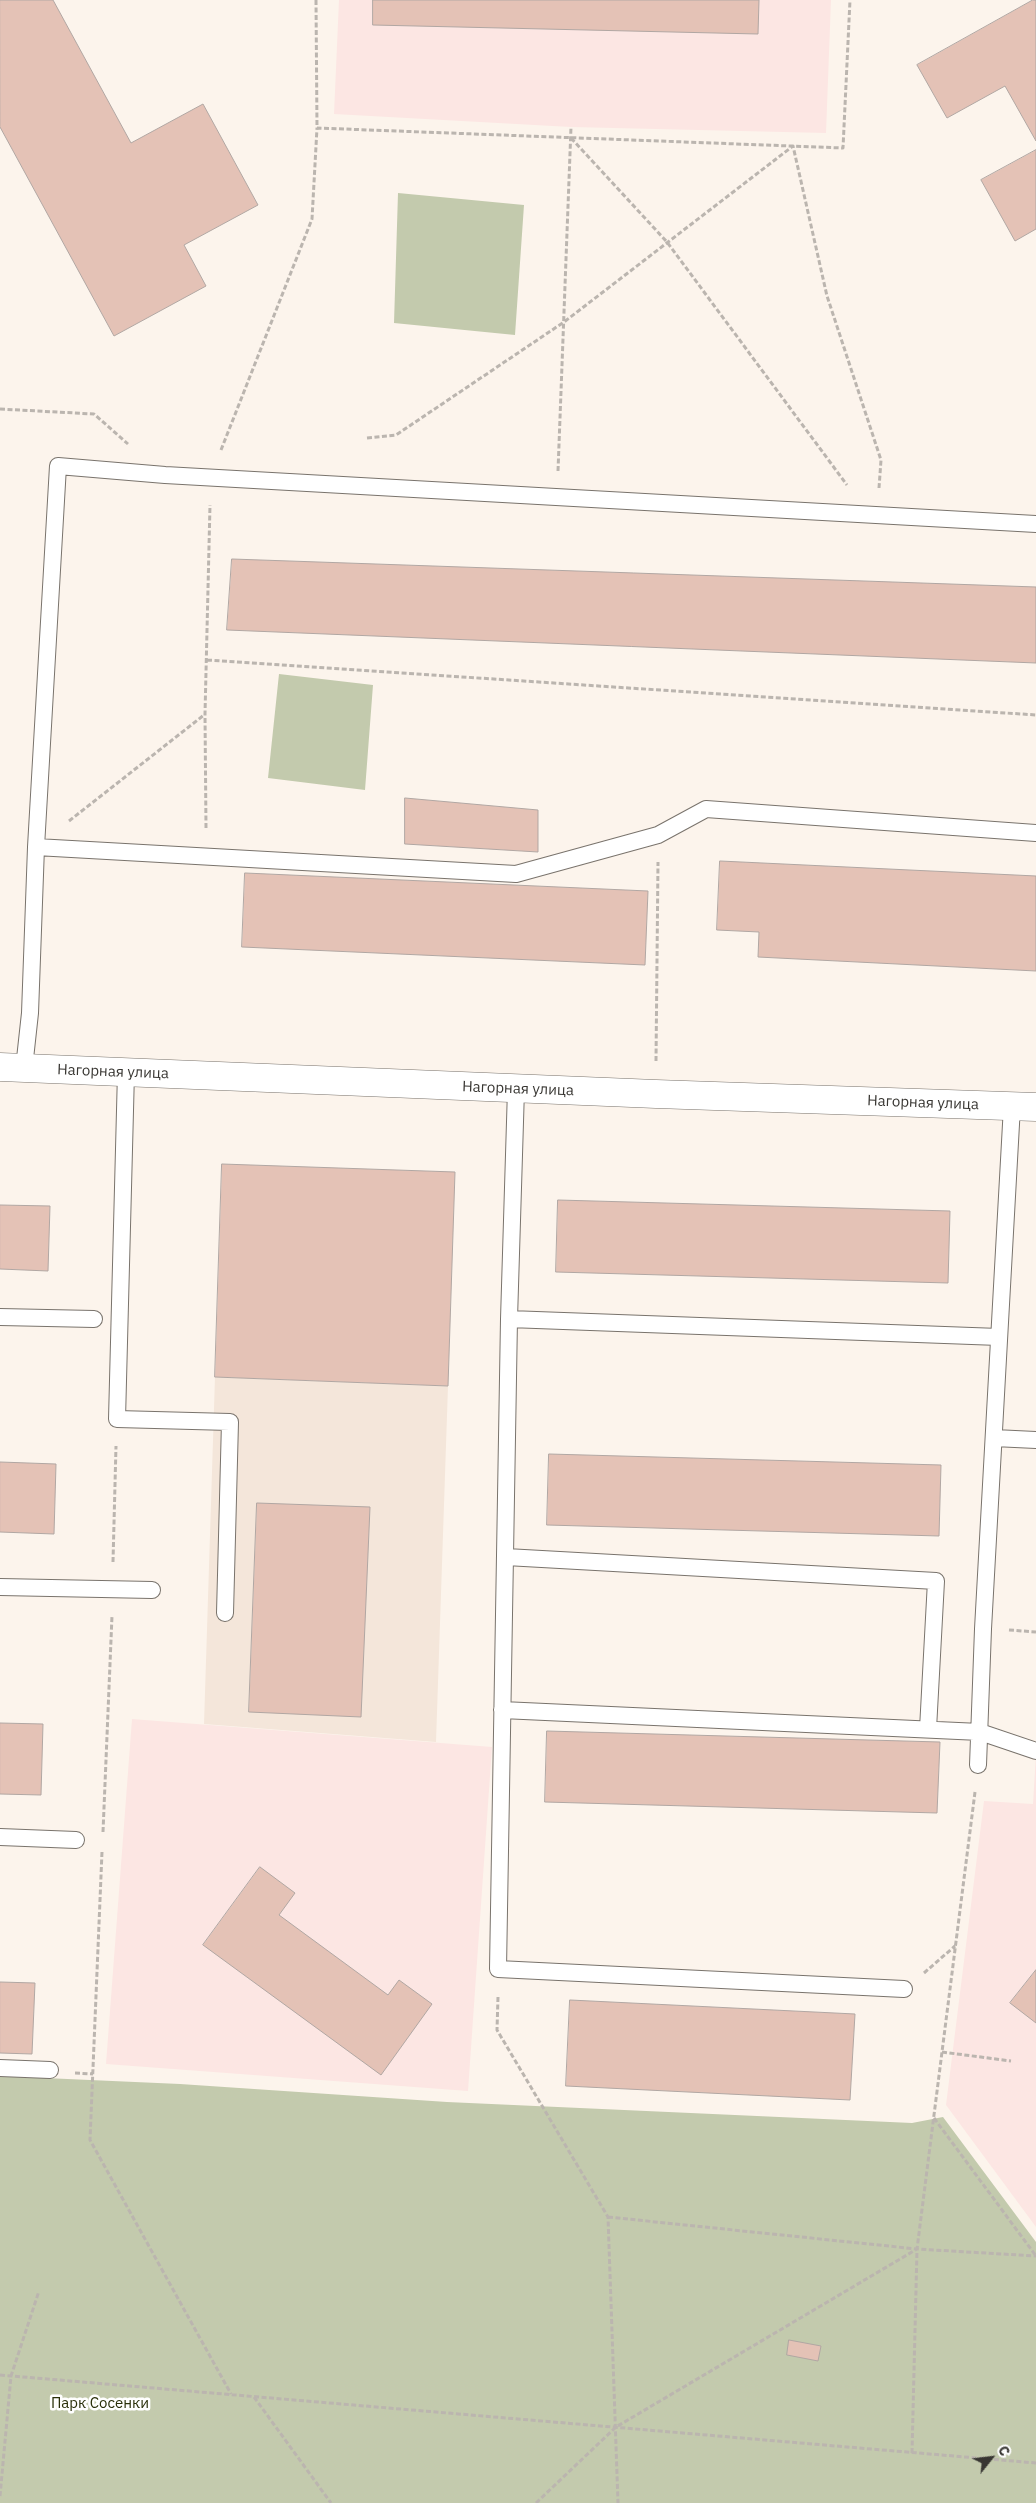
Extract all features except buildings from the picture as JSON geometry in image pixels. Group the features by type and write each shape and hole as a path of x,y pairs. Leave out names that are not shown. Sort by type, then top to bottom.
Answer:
{"street":[{"name":"Нагорная улица","path":"12,1067 656,1094 1024,1107"}],"lane":[{"path":"12,1067 30,1013 36,846 58,466 165,475 1036,524"},
{"path":"36,846 516,874 658,835 706,809 1036,833"},
{"path":"126,1072 117,1419 230,1422 225,1612"},
{"path":"516,1088 509,1319 498,1969 904,1989"},
{"path":"978,1765 999,1337 1024,1107"},
{"path":"0,1316 94,1319"},
{"path":"509,1319 999,1337"},
{"path":"994,1438 1036,1440"},
{"path":"506,1557 936,1581 928,1729"},
{"path":"0,1587 152,1590"},
{"path":"502,1710 980,1732 1036,1751"},
{"path":"0,1837 76,1840"},
{"path":"0,2068 50,2070"}],"path":[{"path":"207,856 205,714 211,477 312,220 318,128 316,0"},
{"path":"318,128 843,148 850,0"},
{"path":"557,497 570,126"},
{"path":"570,138 667,242 873,515"},
{"path":"367,438 396,435 564,322 792,146"},
{"path":"792,146 827,296 881,460 873,515"},
{"path":"0,409 94,414 165,475"},
{"path":"207,660 1036,715"},
{"path":"36,846 205,714"},
{"path":"656,1094 658,835"},
{"path":"117,1419 113,1590 90,2140 231,2394"},
{"path":"912,2452 917,2249 978,1765"},
{"path":"76,1840 103,1841"},
{"path":"904,1989 956,1946"},
{"path":"498,1969 498,2030 608,2218 618,2503"},
{"path":"942,2052 1012,2061"},
{"path":"934,2117 1036,2256"},
{"path":"608,2218 917,2249 1036,2256"},
{"path":"536,2503 616,2427 917,2249"},
{"path":"0,2496 11,2376 39,2291"},
{"path":"0,2375 1036,2463"},
{"path":"254,2396 331,2503"}],"shaded area":[{"path":"339,0 831,0 826,133 571,127 334,114"},
{"path":"215,1377 448,1386 436,1742 204,1724"},
{"path":"132,1719 492,1747 468,2091 106,2064"},
{"path":"1036,1754 1036,2227 946,2105 984,1801 1033,1804"}],"green space":[{"path":"398,193 524,205 515,335 394,323"},
{"path":"279,674 373,685 365,790 268,778"},
{"name":"Парк Сосенки","path":"0,2076 180,2084 447,2102 912,2123 943,2117 1036,2242 1036,2503 0,2503"}]}
